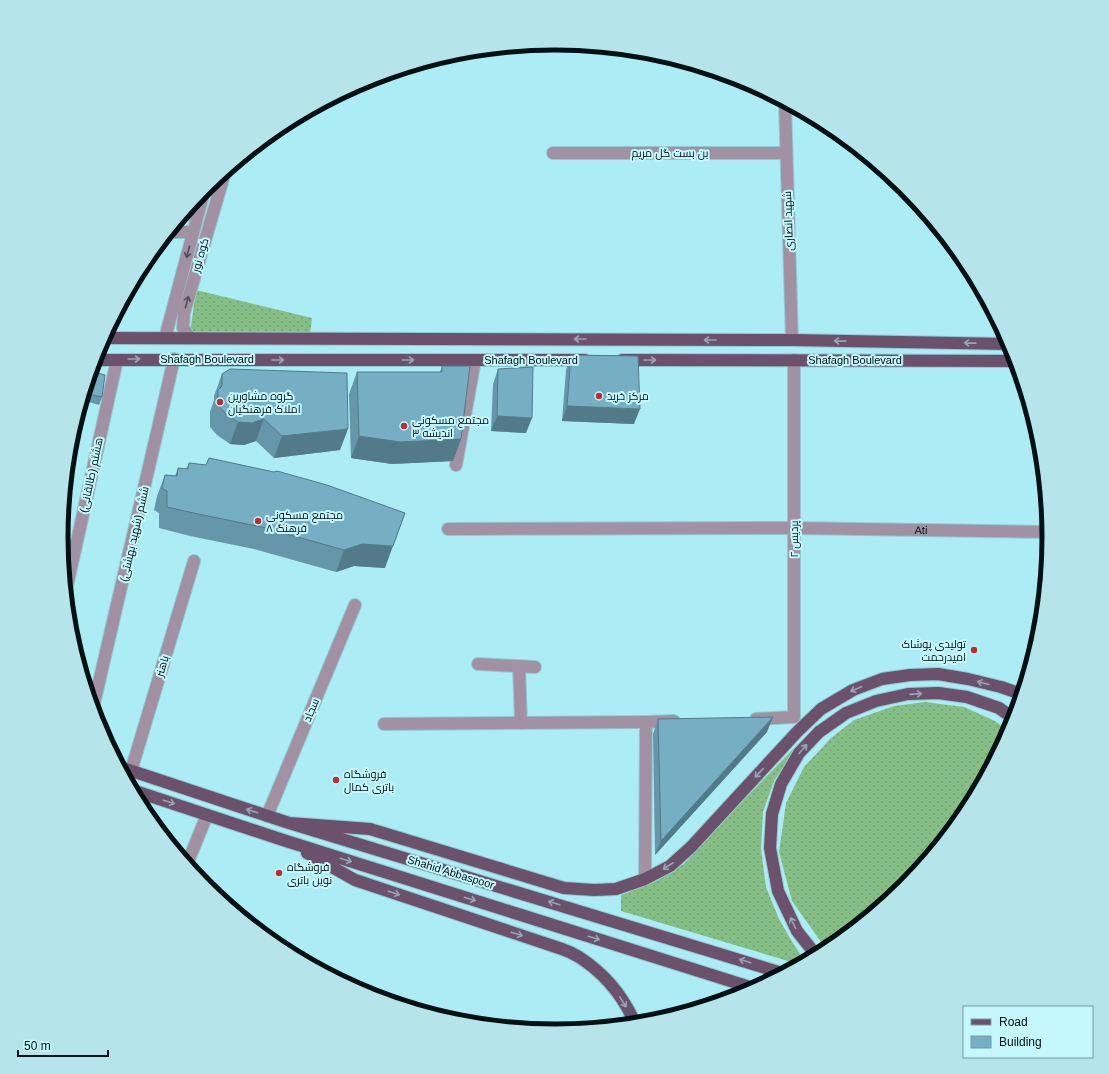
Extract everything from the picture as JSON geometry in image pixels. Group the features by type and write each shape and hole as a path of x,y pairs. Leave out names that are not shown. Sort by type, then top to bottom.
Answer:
{"main road":[{"name":"Shafagh Boulevard","path":"111,338 792,340 1001,344"},
{"name":"Shafagh Boulevard","path":"101,360 594,360"},
{"name":"Shafagh Boulevard","path":"610,360 1008,361"},
{"path":"289,823 370,829 564,888 594,890 616,889 645,879 670,866 691,847 797,732 821,709 852,690 882,679 910,675 938,674 968,678 1016,692"},
{"path":"812,950 797,931 778,891 770,848 772,814 781,784 799,753 819,732 846,713 876,701 908,694 938,693 967,698 999,708 1008,714"},
{"name":"Shahid Abbaspoor","path":"128,770 289,823 776,971"},
{"name":"Shahid Abbaspoor","path":"141,793 283,840 745,985"},
{"path":"283,840 355,880 579,956 604,976 617,992 633,1018"}],"street":[{"name":"شهید انصاری","path":"785,108 792,340"},
{"name":"بن بست گل مریم","path":"553,153 786,153"},
{"name":"کوه نور","path":"183,323 184,313 222,181"},
{"name":"کوه نور","path":"165,338 201,202"},
{"path":"175,232 193,232"},
{"path":"169,324 173,328 179,328 183,323"},
{"path":"183,323 183,328 190,338"},
{"name":"ششم (شهید بهشتی)","path":"94,698 174,359"},
{"name":"هشتم (طالقانی)","path":"70,575 117,360"},
{"path":"456,465 475,360"},
{"name":"پردیس ۲","path":"747,719 794,717 794,360"},
{"name":"Ati","path":"448,529 794,528 1042,532"},
{"name":"باهنر","path":"126,767 194,561"},
{"name":"سجاد","path":"267,816 355,605"},
{"path":"478,664 535,666"},
{"path":"519,666 521,723"},
{"path":"384,724 685,721"},
{"path":"645,879 646,722"},
{"path":"189,859 207,815"}],"green space":[{"path":"196,290 312,318 310,335 190,333"},
{"path":"925,702 964,707 995,721 1002,727 976,781 959,808 921,858 876,903 823,943 792,901 779,852 786,803 804,767 831,738 854,720 894,706"},
{"path":"798,744 774,781 763,812 761,848 766,887 779,919 802,957 792,962 621,911 621,895 656,881 685,863"}],"building":[{"name":"مرکز خرید","path":"571,355 638,356 640,409 567,406"},
{"name":"مجتمع مسکونی اندیشه ۳","path":"442,366 470,366 461,439 400,442 359,436 357,372 442,372"},
{"path":"533,367 532,418 497,416 498,369"},
{"path":"230,369 347,373 348,429 282,436 264,419 252,423 238,422 225,413 218,405 218,390 222,386 222,374"},
{"path":"96,372 105,375 102,397 89,394"},
{"path":"209,458 274,472 277,471 327,485 405,513 393,546 362,544 344,550 262,527 167,507 167,491 162,488 165,475 177,476 178,468 188,469 189,463 206,465"},
{"path":"773,717 661,841 658,719"}],"place":[{"name":"مرکز خرید","path":"599,396"},
{"name":"گروه مشاورین املاک فرهنگیان","path":"220,402"},
{"name":"مجتمع مسکونی اندیشه ۳","path":"404,426"},
{"name":"مجتمع مسکونی فرهنگ ۸","path":"258,521"},
{"name":"تولیدی پوشاک امیدرحمت","path":"974,650"},
{"name":"فروشگاه باتری کمال","path":"336,780"},
{"name":"فروشگاه نوین باتری","path":"279,873"}]}
